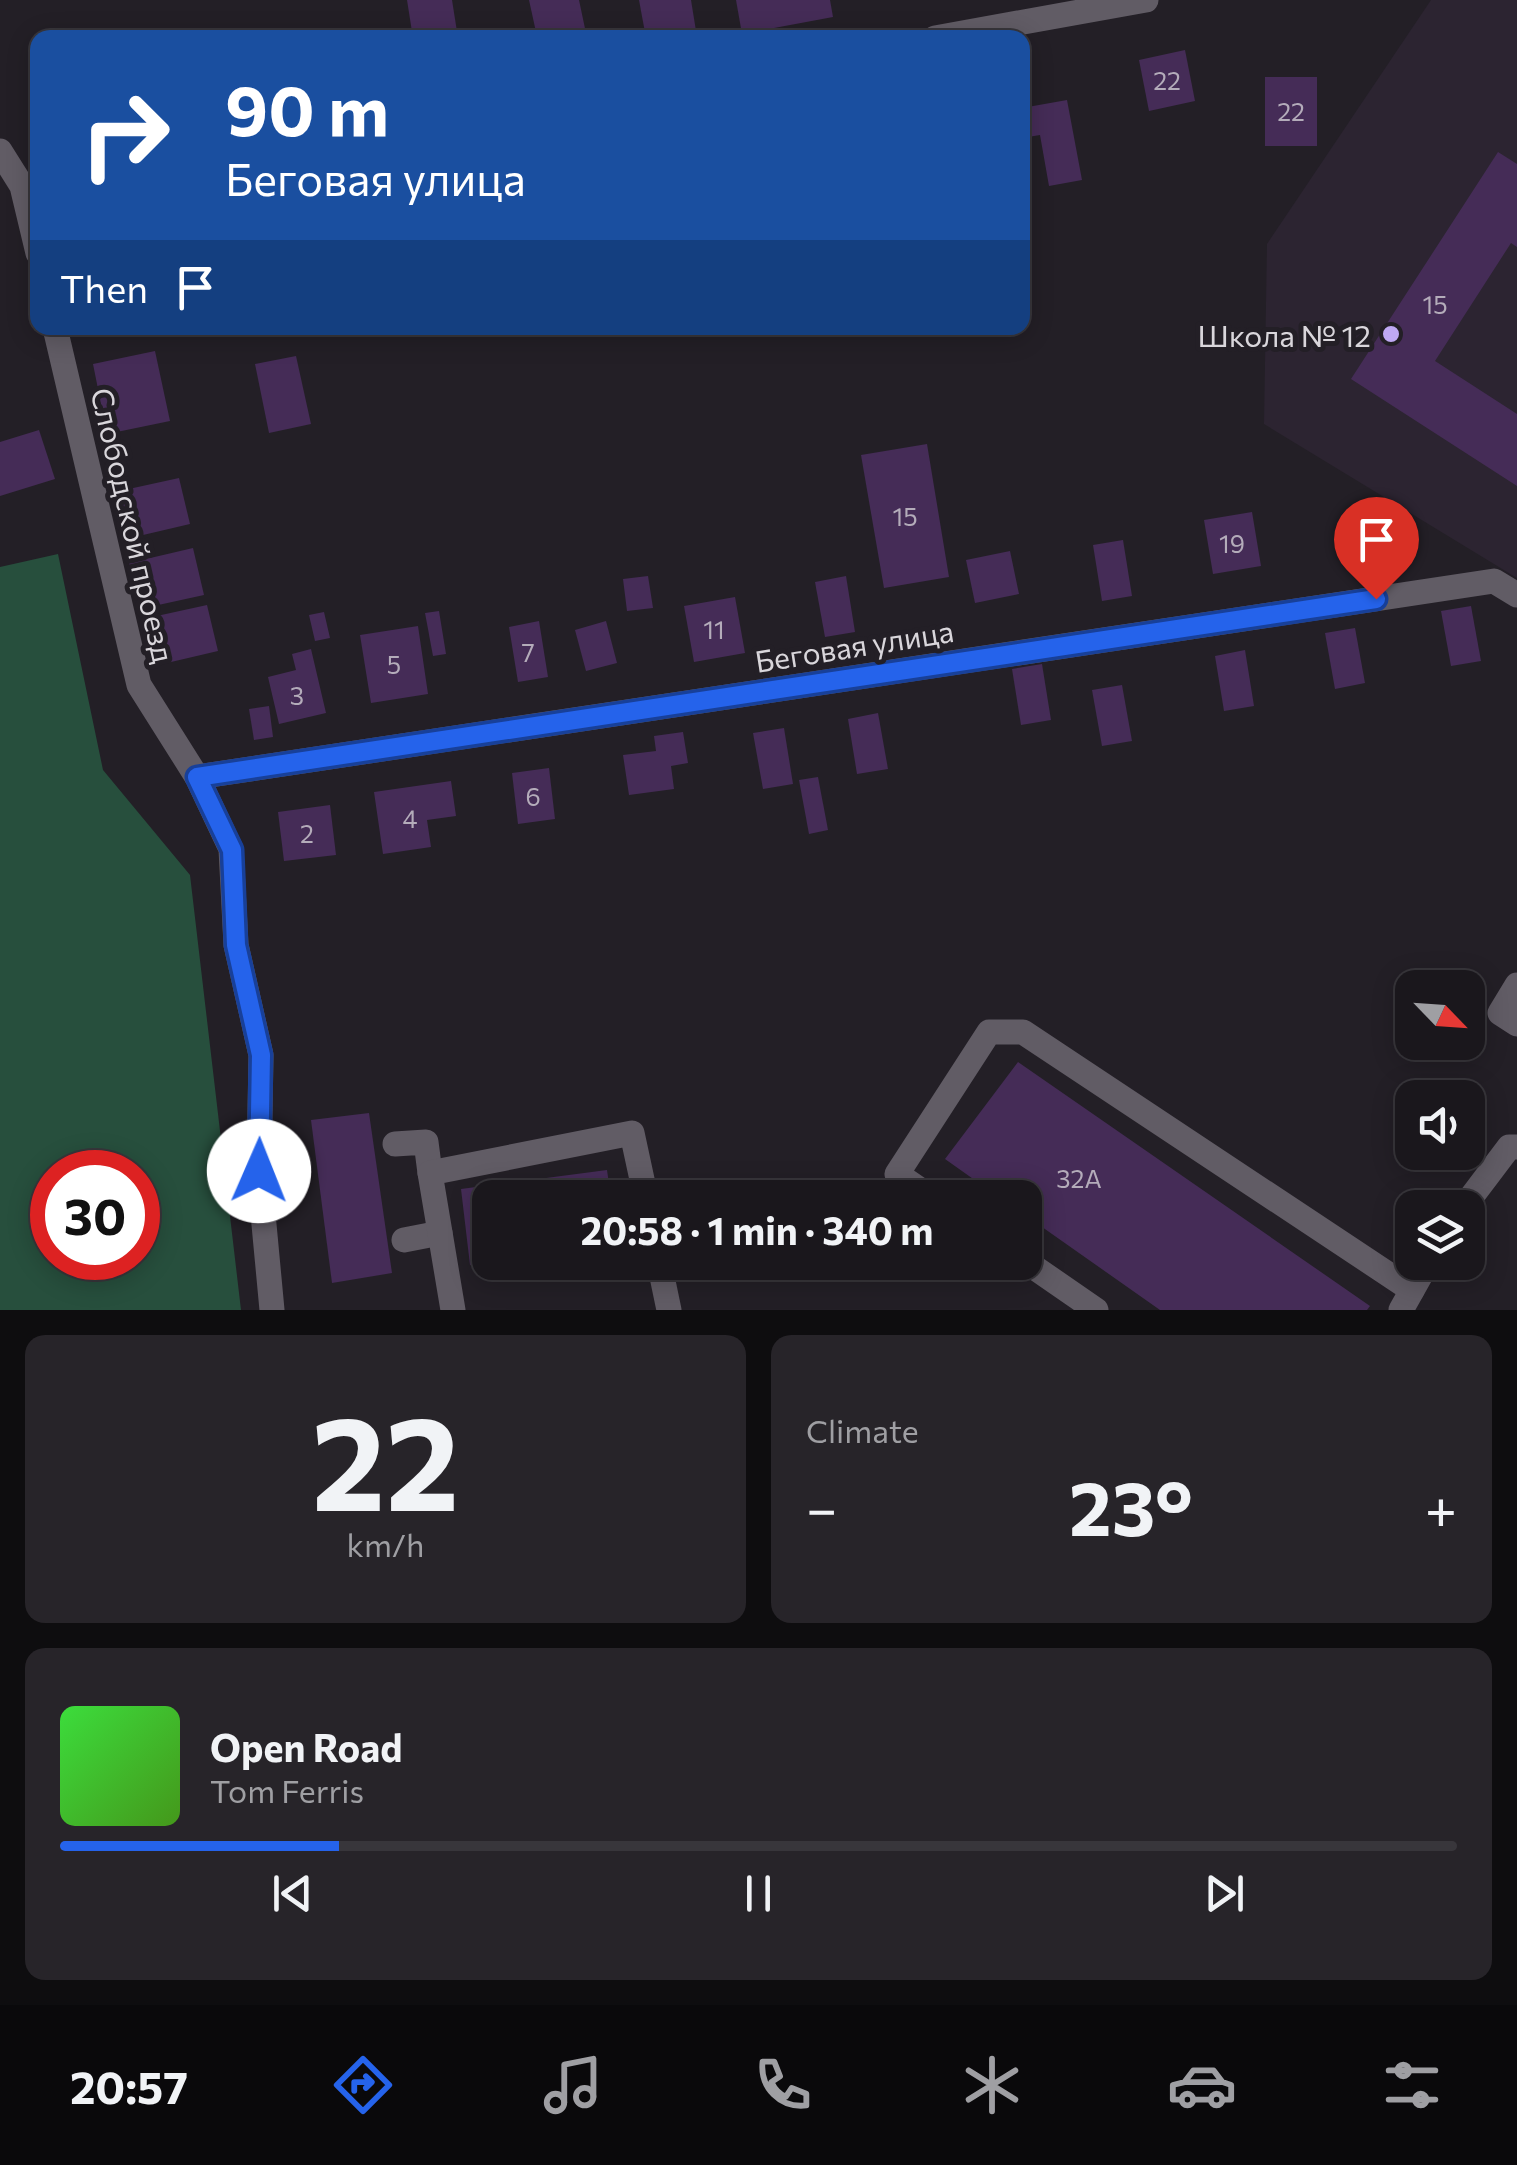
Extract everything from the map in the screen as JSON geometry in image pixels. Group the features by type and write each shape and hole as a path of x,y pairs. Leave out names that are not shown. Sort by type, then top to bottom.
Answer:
{"street":[{"path":"979,30 1146,0"},
{"path":"0,151 30,185"},
{"name":"Слободской проезд","path":"57,335 138,686 197,777 232,850 236,945 261,1055 259,1171 272,1310"},
{"name":"Беговая улица","path":"197,777 1494,582 1517,595"},
{"path":"1517,986 1500,1013 1517,1024"},
{"path":"906,1180 897,1174 989,1032 1024,1032 1406,1300"},
{"path":"430,1173 632,1133 642,1180"},
{"path":"396,1144 426,1142 452,1310"},
{"path":"1477,1190 1509,1147 1517,1147"},
{"path":"404,1240 440,1234"},
{"path":"1042,1273 1096,1310"},
{"path":"663,1280 669,1310"}],"shaded area":[{"name":"Школа № 12","path":"1431,0 1517,0 1517,578 1264,424 1267,244"}],"green space":[{"path":"58,554 103,770 190,875 241,1310 0,1310 0,567"}],"building":[{"path":"407,0 452,0 457,30 412,30"},
{"path":"529,0 579,0 585,30 536,30"},
{"path":"639,0 691,0 696,30 645,30"},
{"path":"736,0 830,0 833,17 763,30 741,30"},
{"path":"1185,50 1195,101 1149,111 1139,60"},
{"path":"1265,77 1317,77 1317,146 1265,146"},
{"path":"1067,100 1082,180 1049,186 1040,135 1030,137 1030,107"},
{"path":"1498,152 1517,164 1517,247 1511,243 1435,361 1517,414 1517,486 1351,379"},
{"path":"155,351 170,421 107,434 93,364"},
{"path":"296,356 311,424 269,433 255,364"},
{"path":"39,430 55,479 0,496 0,442"},
{"path":"927,444 949,577 884,588 861,455"},
{"path":"179,478 190,524 126,539 115,492"},
{"path":"1252,512 1261,566 1213,574 1204,520"},
{"path":"1123,540 1132,596 1102,601 1093,545"},
{"path":"193,548 204,595 140,609 129,563"},
{"path":"1010,551 1019,594 975,603 966,560"},
{"path":"648,576 653,608 627,611 623,579"},
{"path":"846,576 855,632 825,637 815,582"},
{"path":"735,597 745,653 694,662 684,606"},
{"path":"207,605 218,651 154,666 143,619"},
{"path":"1471,606 1481,661 1451,666 1441,611"},
{"path":"439,611 446,654 433,656 425,613"},
{"path":"324,612 330,638 315,641 309,615"},
{"path":"539,621 548,677 518,682 509,627"},
{"path":"606,621 617,663 586,671 575,630"},
{"path":"418,626 428,694 371,703 360,635"},
{"path":"1355,628 1365,683 1335,689 1325,633"},
{"path":"311,649 326,713 279,724 268,677 296,670 292,654"},
{"path":"1245,650 1254,706 1224,711 1215,656"},
{"path":"1042,664 1051,720 1021,725 1012,669"},
{"path":"1122,685 1132,741 1102,746 1092,690"},
{"path":"269,706 273,737 254,740 249,709"},
{"path":"878,713 888,769 857,774 848,719"},
{"path":"784,728 793,784 763,789 753,733"},
{"path":"683,732 688,763 671,766 674,789 629,795 623,755 656,751 654,736"},
{"path":"549,768 555,819 518,824 512,773"},
{"path":"818,777 828,830 809,834 799,780"},
{"path":"451,781 456,816 427,820 431,847 383,854 374,792"},
{"path":"330,805 336,855 284,861 278,812"},
{"path":"1018,1062 1370,1306 1367,1310 1160,1310 1042,1227 1042,1180 975,1180 945,1159"},
{"path":"369,1113 392,1273 332,1283 311,1120"},
{"path":"607,1170 608,1180 530,1180"},
{"path":"472,1188 470,1265 461,1189"}],"place":[{"name":"Школа № 12","path":"1391,334"}],"route":[{"path":"259,1171 261,1055 236,945 232,850 197,777 1376,599"}]}
